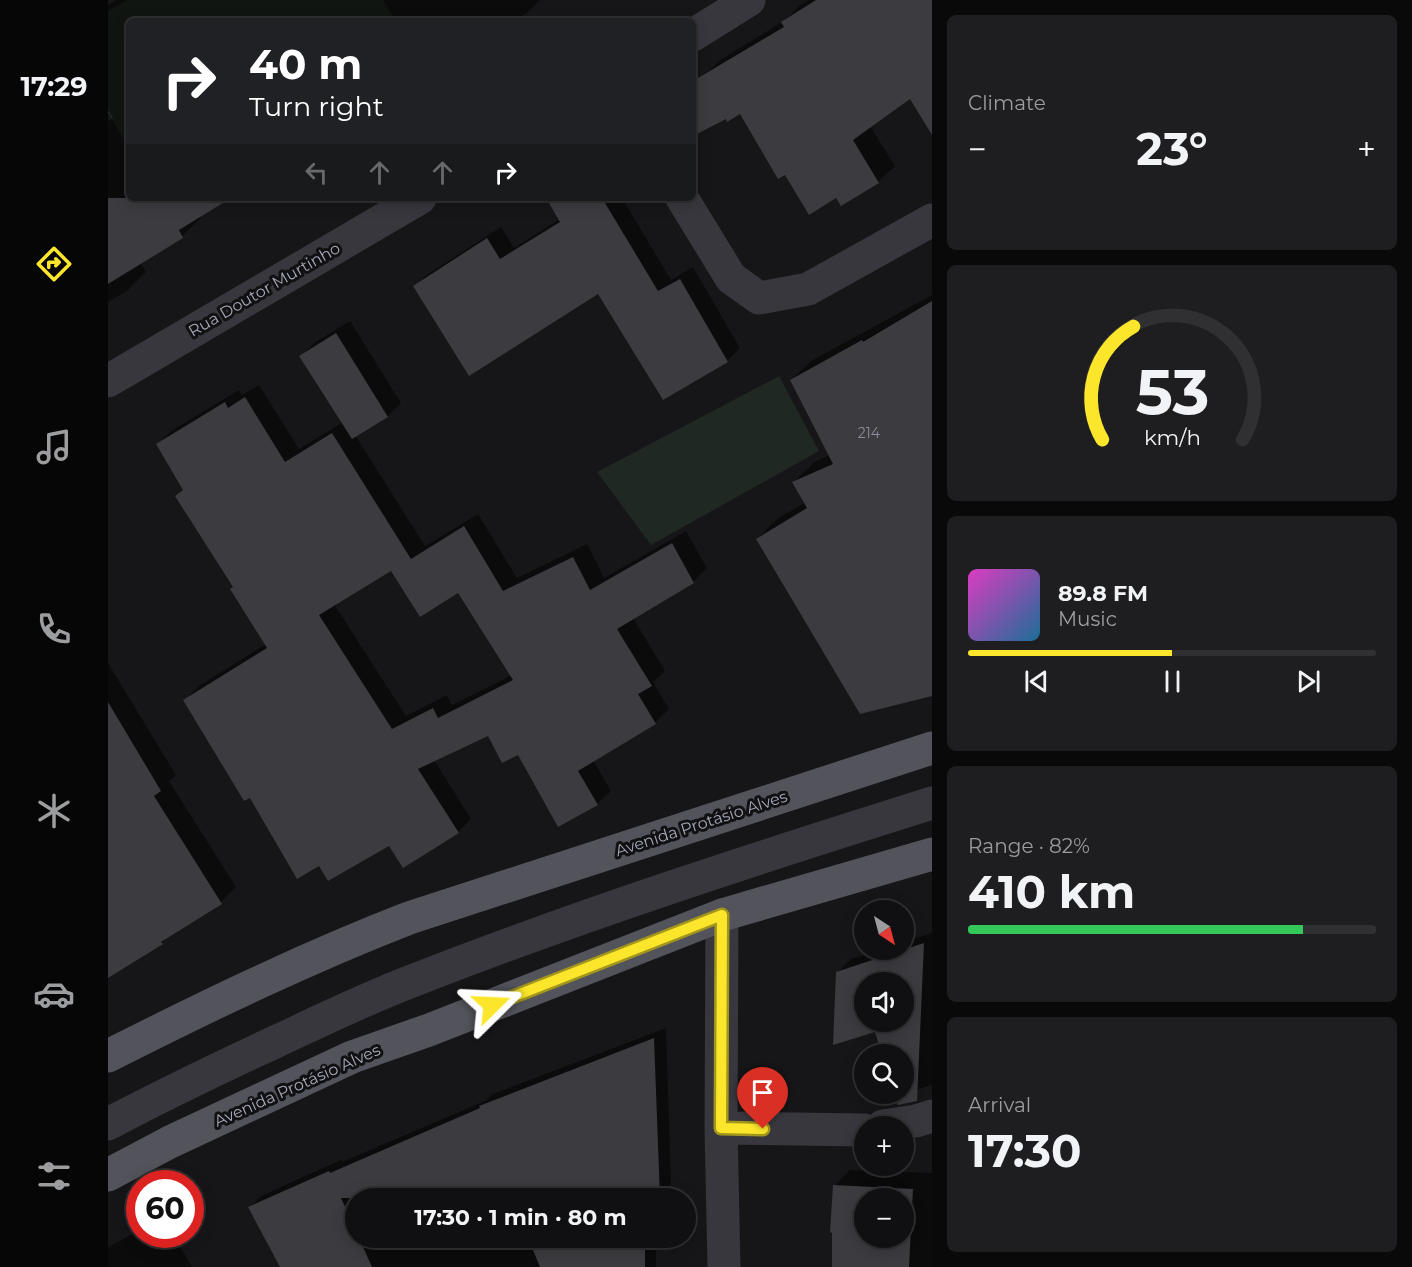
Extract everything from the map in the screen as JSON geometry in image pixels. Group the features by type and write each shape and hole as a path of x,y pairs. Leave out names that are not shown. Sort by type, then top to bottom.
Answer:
{"main road":[{"name":"Avenida Protásio Alves","path":"108,1056 195,1012 360,937 409,918 932,748"},
{"name":"Avenida Protásio Alves","path":"108,1175 170,1142 352,1057 429,1030 722,915 932,854"}],"street":[{"path":"696,33 749,0"},
{"name":"Rua Doutor Murtinho","path":"108,381 415,201"},
{"path":"684,201 731,278 759,298 808,289 932,220"},
{"path":"108,1124 164,1094 411,981 555,927 696,878 932,803"},
{"path":"722,915 721,1128 724,1267"},
{"path":"914,1121 932,1116"},
{"path":"721,1128 854,1130"}],"shaded area":[{"path":"127,0 383,0 394,18 126,18 126,143 108,113 108,11"},
{"path":"779,376 819,451 651,545 597,472"}],"building":[{"path":"816,0 932,0 932,135 910,99 853,140 879,183 841,206 836,198 809,215 785,175 778,179 740,114 696,134 696,79 784,27 781,22"},
{"path":"108,198 126,198 126,201 226,201 179,230 183,238 108,284"},
{"path":"548,201 604,201 658,291 680,279 728,362 663,400 598,294 469,376 413,286 487,238 500,259 560,222"},
{"path":"932,301 932,696 860,714 756,539 807,508 792,482 833,464 790,380 862,340 863,342"},
{"path":"336,333 388,417 352,439 299,356"},
{"path":"245,397 285,462 332,433 411,559 464,526 503,591 573,557 590,590 672,543 694,583 617,629 652,686 638,694 656,724 578,771 598,805 558,827 518,755 502,763 488,736 418,769 459,833 403,868 389,846 328,881 319,866 297,879 250,798 244,801 183,700 267,648 230,589 233,587 175,496 183,490 156,444 225,402 228,408","holes":["391,571 420,617 458,593 513,680 438,718 433,708 392,729 319,615"]},
{"path":"108,702 161,791 154,796 222,904 108,978"},
{"path":"924,943 917,1101 914,1102 914,1044 879,1044 875,1032 833,1045 836,972 872,960 914,960 914,946"},
{"path":"654,1038 660,1188 345,1188 345,1198 341,1198 345,1207 345,1248 363,1248 372,1267 280,1267 248,1207 480,1108 479,1106"},
{"path":"833,1185 893,1188 854,1188 854,1248 910,1248 909,1267 832,1267 832,1233 830,1232"},
{"path":"532,1248 645,1248 645,1267 540,1267"}],"route":[{"path":"492,1005 722,915 721,1128 763,1129"}]}
